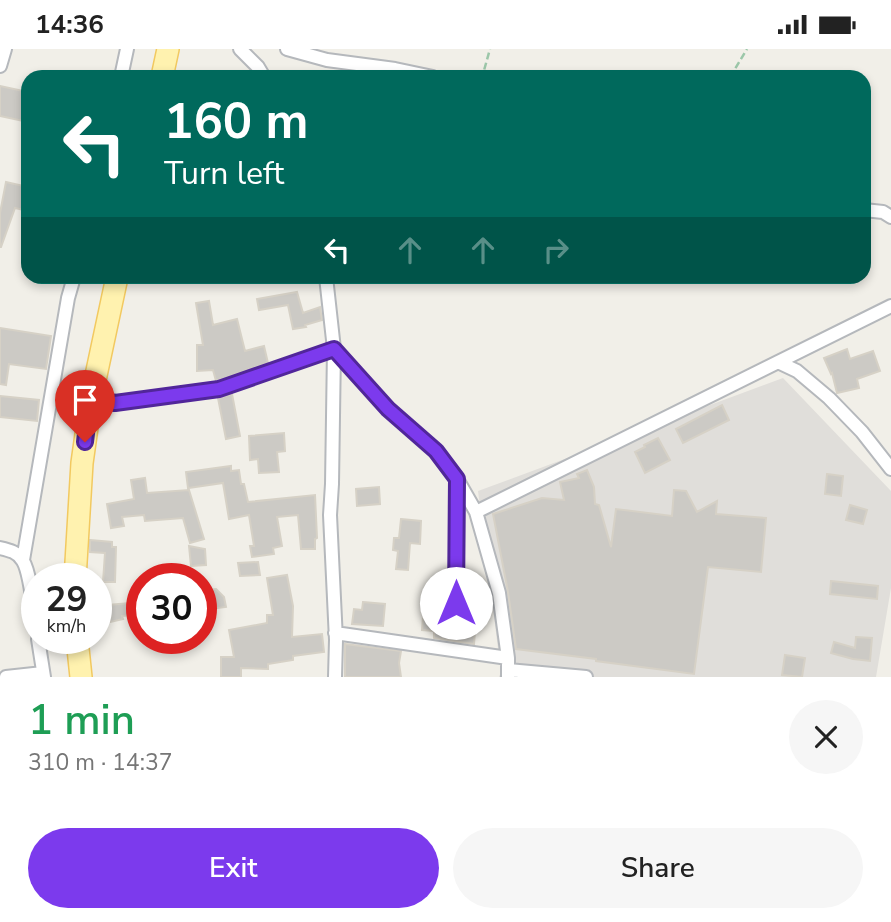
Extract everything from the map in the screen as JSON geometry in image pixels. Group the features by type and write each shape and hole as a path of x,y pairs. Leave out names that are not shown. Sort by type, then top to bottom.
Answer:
{"main road":[{"path":"164,70 168,49"},
{"path":"76,563 82,463 90,399 115,284"},
{"path":"79,654 81,677"}],"street":[{"path":"0,66 5,49"},
{"path":"122,70 127,49"},
{"path":"287,49 327,60 400,70"},
{"path":"245,50 260,70"},
{"path":"871,211 883,212 891,217"},
{"path":"24,563 72,284"},
{"path":"327,284 334,349 330,515 334,677"},
{"path":"476,512 891,306"},
{"path":"90,399 115,403 219,389 334,349"},
{"path":"334,349 388,409 436,451 457,479 476,512 499,593 508,668"},
{"path":"778,362 797,370 829,398 862,432 891,468"},
{"path":"456,603 457,479"},
{"path":"0,548 13,550 23,560"},
{"path":"335,633 508,668 586,677"},
{"path":"6,677 43,675 40,654"}],"path":[{"path":"484,70 490,49"},
{"path":"734,70 747,49"}],"shaded area":[{"path":"783,378 891,491 891,588 876,677 499,677 501,672 478,491"}],"building":[{"path":"0,86 21,90 21,120 0,116"},
{"path":"6,182 21,185 21,209 15,208 1,247 0,213"},
{"path":"297,292 303,313 320,307 322,320 293,329 288,305 259,310 257,299"},
{"path":"209,301 213,325 237,319 245,351 264,346 268,363 216,381 213,370 197,371 197,345 203,345 196,303"},
{"path":"0,328 51,336 46,369 9,364 6,385 0,384"},
{"path":"847,349 850,359 873,351 880,371 857,379 859,388 837,393 832,373 824,358"},
{"path":"232,394 240,436 226,439 218,398"},
{"path":"0,396 39,400 37,421 0,417"},
{"path":"722,405 729,420 683,443 676,429"},
{"path":"284,433 285,451 277,452 279,472 259,473 258,459 250,460 249,436"},
{"path":"658,438 670,460 645,473 635,452"},
{"path":"231,466 231,471 239,470 248,502 315,495 315,549 301,549 298,515 277,517 282,546 273,548 274,554 252,557 250,546 254,546 249,515 229,519 223,483 188,488 186,472"},
{"path":"587,470 594,487 595,504 599,505 611,547 616,509 672,516 674,490 686,491 697,512 717,501 716,514 766,518 761,572 708,567 694,674 516,649 493,514 542,498 564,500 560,482 579,478 577,474"},
{"path":"827,474 843,476 841,496 825,494"},
{"path":"145,478 147,493 189,490 204,539 190,543 183,518 145,521 144,515 122,517 124,526 111,528 107,504 134,499 131,480"},
{"path":"379,487 380,504 357,506 356,489"},
{"path":"850,505 867,510 863,524 846,520"},
{"path":"401,519 421,521 420,544 410,543 408,570 396,569 398,551 393,550 394,538 399,538"},
{"path":"90,540 112,542 112,547 116,547 115,582 112,582 112,563 104,563 105,553 90,552"},
{"path":"189,546 205,549 206,563 191,563"},
{"path":"258,562 260,575 240,576 238,563"},
{"path":"287,575 293,606 292,637 322,634 324,652 293,656 293,660 268,664 268,669 241,668 241,677 221,677 221,657 234,657 229,630 267,623 267,615 273,615 267,578"},
{"path":"831,581 878,586 877,599 830,594"},
{"path":"217,590 224,597 226,607 217,608"},
{"path":"363,602 385,604 383,626 352,624 354,609 362,610"},
{"path":"126,603 126,616 122,616 123,619 112,622 112,605"},
{"path":"423,616 453,618 452,629 475,632 474,644 434,638 434,631 422,630"},
{"path":"856,637 872,638 870,661 831,653 834,642 855,648"},
{"path":"345,644 401,651 401,677 345,677"},
{"path":"785,655 805,658 802,677 782,675"}],"route":[{"path":"85,442 90,399 115,403 219,389 334,349 388,409 436,451 457,479 456,603"}]}
